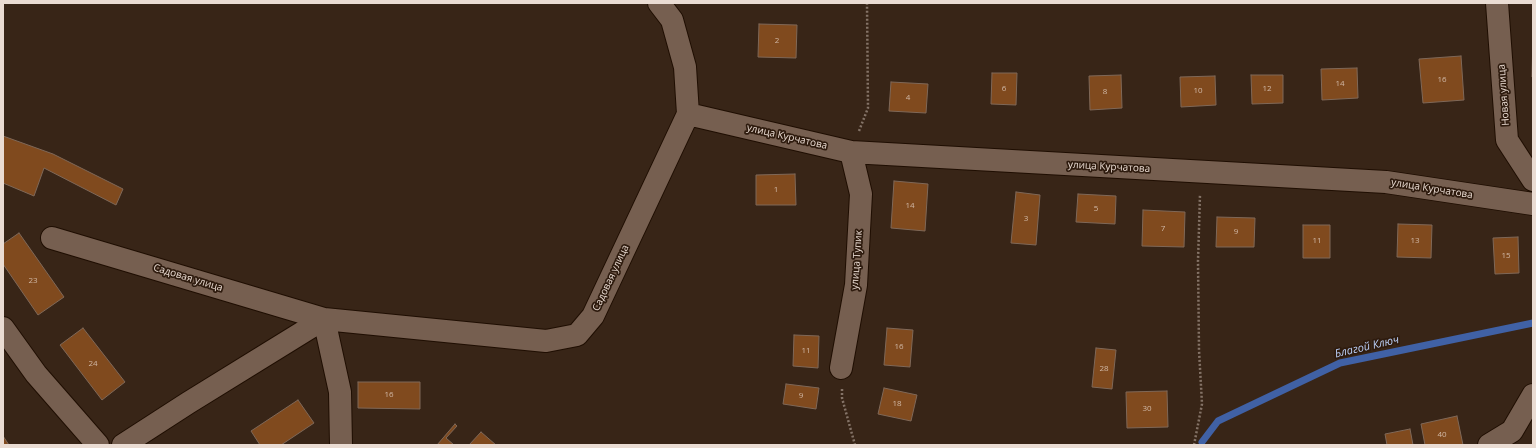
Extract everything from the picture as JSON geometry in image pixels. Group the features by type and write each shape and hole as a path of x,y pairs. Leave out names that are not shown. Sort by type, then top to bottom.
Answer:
{"street":[{"name":"Садовая улица","path":"52,238 324,319 546,341 577,335 593,316 688,114 685,67 672,20 659,3"},
{"name":"Новая улица","path":"1497,3 1508,140 1533,180"},
{"name":"улица Курчатова","path":"688,114 851,152 1386,182 1533,204"},
{"name":"улица Тупик","path":"841,368 856,285 861,194 851,152"},
{"path":"123,445 324,319 340,392 341,445"},
{"path":"3,328 36,374 98,445"},
{"path":"1489,445 1512,430 1533,395"}],"path":[{"path":"851,152 868,108 867,3"},
{"path":"1194,445 1202,404 1199,350 1198,276 1200,172"},
{"path":"841,368 842,398 855,445"}],"building":[{"path":"759,24 797,25 796,58 758,57"},
{"path":"1533,35 1533,77 1532,77"},
{"path":"1461,56 1464,100 1423,103 1419,59"},
{"path":"1357,68 1358,98 1322,100 1321,69"},
{"path":"992,73 1017,73 1016,105 991,104"},
{"path":"1121,75 1122,108 1090,110 1089,76"},
{"path":"1251,75 1283,75 1283,103 1252,104"},
{"path":"1215,76 1216,105 1181,107 1180,77"},
{"path":"891,82 928,84 926,113 889,111"},
{"path":"3,136 53,154 123,189 116,205 44,168 34,196 3,183"},
{"path":"795,174 796,205 756,205 756,175"},
{"path":"894,181 928,184 925,231 891,228"},
{"path":"1016,192 1040,195 1036,245 1011,243"},
{"path":"1078,194 1116,196 1115,224 1076,222"},
{"path":"1143,210 1185,212 1184,247 1142,246"},
{"path":"1217,217 1255,218 1254,247 1216,247"},
{"path":"1398,224 1432,225 1431,258 1397,257"},
{"path":"1303,225 1330,225 1330,258 1303,258"},
{"path":"19,233 64,297 38,315 3,264 3,244"},
{"path":"1518,237 1519,273 1495,274 1493,238"},
{"path":"83,328 125,382 102,400 60,345"},
{"path":"887,328 913,330 910,367 884,365"},
{"path":"794,335 819,336 818,368 793,366"},
{"path":"1096,348 1116,350 1112,389 1092,387"},
{"path":"358,382 420,382 420,409 358,408"},
{"path":"786,384 819,388 816,409 783,404"},
{"path":"884,388 917,395 911,421 878,414"},
{"path":"1167,391 1168,427 1127,428 1126,392"},
{"path":"298,400 314,423 281,445 260,445 251,431"},
{"path":"1457,416 1463,445 1425,445 1421,424"},
{"path":"455,424 457,426 446,438 454,445 437,445"},
{"path":"1410,429 1413,445 1387,445 1385,434"},
{"path":"481,432 496,445 469,445"},
{"path":"3,436 9,445 3,445"}],"waterway":[{"name":"Благой Ключ","path":"1202,442 1218,421 1340,363 1533,323"}]}
